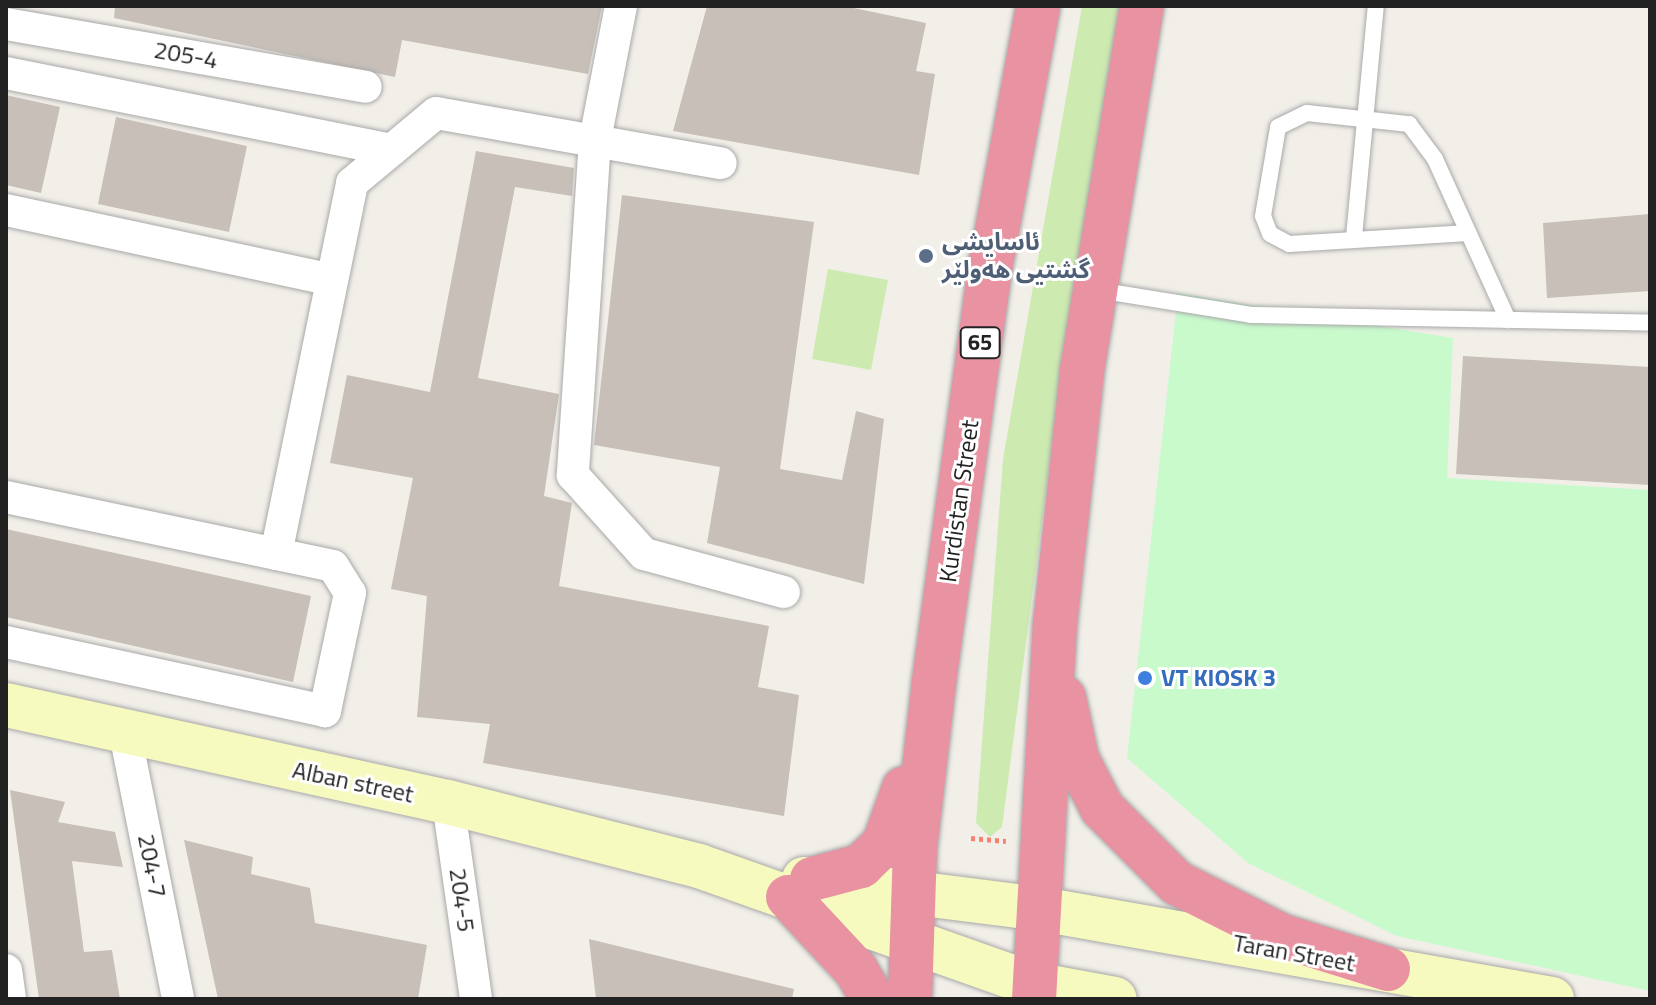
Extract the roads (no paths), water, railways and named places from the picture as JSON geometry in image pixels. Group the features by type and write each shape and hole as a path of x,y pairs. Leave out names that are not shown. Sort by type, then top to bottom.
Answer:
{"highway":[{"name":"Kurdistan Street","path":"910,999 912,895 934,682 991,263 1038,6"},
{"path":"1034,992 1035,908 1055,625 1095,290 1142,6"},
{"path":"1055,625 1077,759 1102,808 1138,850 1220,909 1388,969"},
{"path":"873,999 800,888 861,866 884,844 934,682"}],"street":[{"path":"621,6 595,140 573,475 644,554 784,592"},
{"name":"205-4","path":"6,24 366,87"},
{"path":"6,73 391,150"},
{"path":"276,554 352,183 436,113 721,163"},
{"path":"6,210 332,280"},
{"path":"6,497 333,566 350,593 325,711 6,642"},
{"name":"Alban street","path":"6,705 448,802 699,866 800,888 912,895 1035,908"},
{"name":"204-7","path":"125,733 178,999"},
{"name":"204-5","path":"448,802 476,999"},
{"name":"Alban street","path":"800,888 911,945 1034,992"},
{"name":"Taran Street","path":"1035,908 1552,999"},
{"path":"6,970 10,999"},
{"path":"1034,992 1115,999"}],"lane":[{"path":"1354,237 1376,6"},
{"path":"1468,233 1354,237 1289,244 1270,234 1263,216 1278,127 1290,116 1365,114 1409,124 1422,137 1468,233 1508,320"},
{"path":"1095,290 1251,315 1650,323"}],"place":[{"name":"ئاسایشی گشتیی هەولێر","path":"926,256"},
{"name":"VT KIOSK 3","path":"1145,678"}]}
